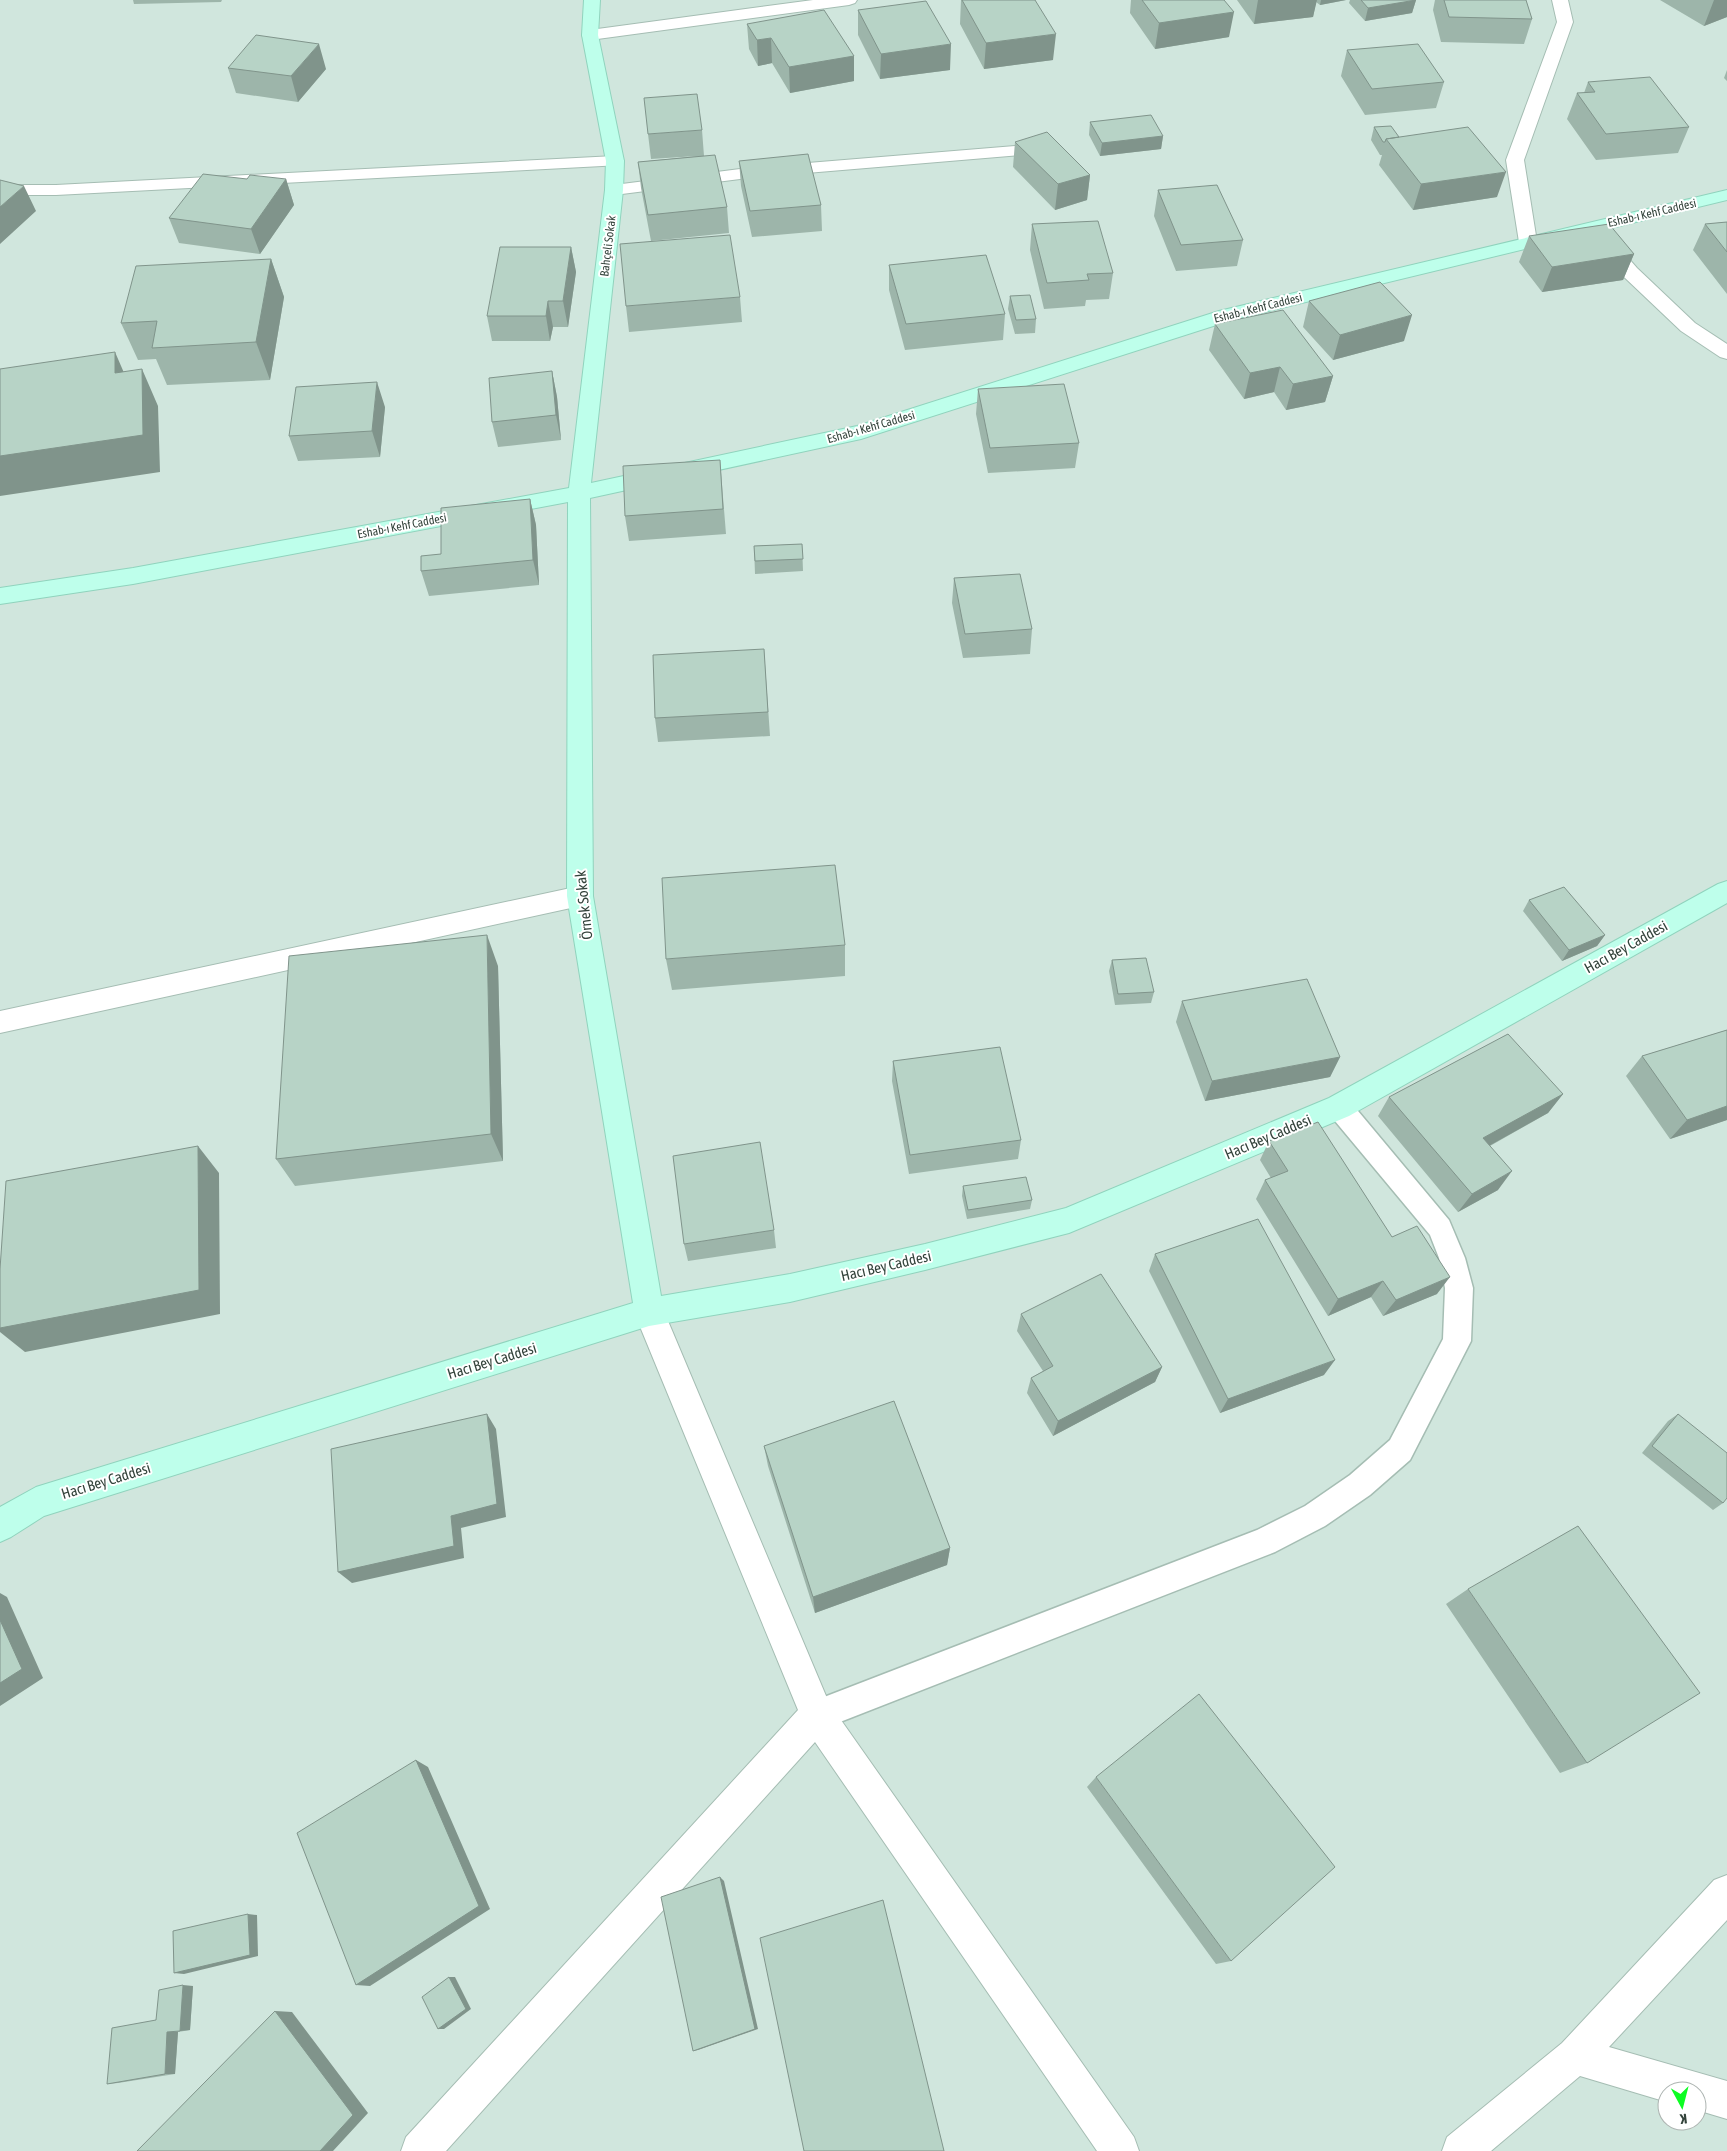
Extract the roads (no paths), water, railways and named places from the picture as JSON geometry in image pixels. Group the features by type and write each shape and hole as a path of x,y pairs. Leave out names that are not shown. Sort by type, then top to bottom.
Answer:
{"street":[{"name":"Bahçeli Sokak","path":"579,493 616,161 590,35 592,0"},
{"path":"590,35 849,0"},
{"path":"1528,242 1515,160 1565,22 1560,0"},
{"path":"614,190 748,173 1050,148"},
{"path":"0,190 56,190 616,161"},
{"name":"Eshab-ı Kehf Caddesi","path":"0,596 134,576 579,493 861,432 1226,315 1727,195"},
{"path":"1590,227 1630,272 1688,327 1727,353"},
{"name":"Örnek Sokak","path":"579,493 580,896 650,1312"},
{"name":"Hacı Bey Caddesi","path":"0,1526 36,1503 650,1312 790,1288 925,1257 1069,1220 1339,1108 1727,891"},
{"path":"0,1022 580,896"},
{"path":"650,1312 817,1715 1120,2151"},
{"path":"420,2151 817,1715"},
{"path":"1461,2151 1575,2056 1727,1893"},
{"path":"1575,2056 1662,2081"},
{"path":"1707,2094 1727,2100"}],"lane":[{"path":"817,1715 1265,1542 1315,1516 1360,1485 1400,1450 1457,1341 1459,1288 1452,1258 1440,1228 1339,1108"}]}
